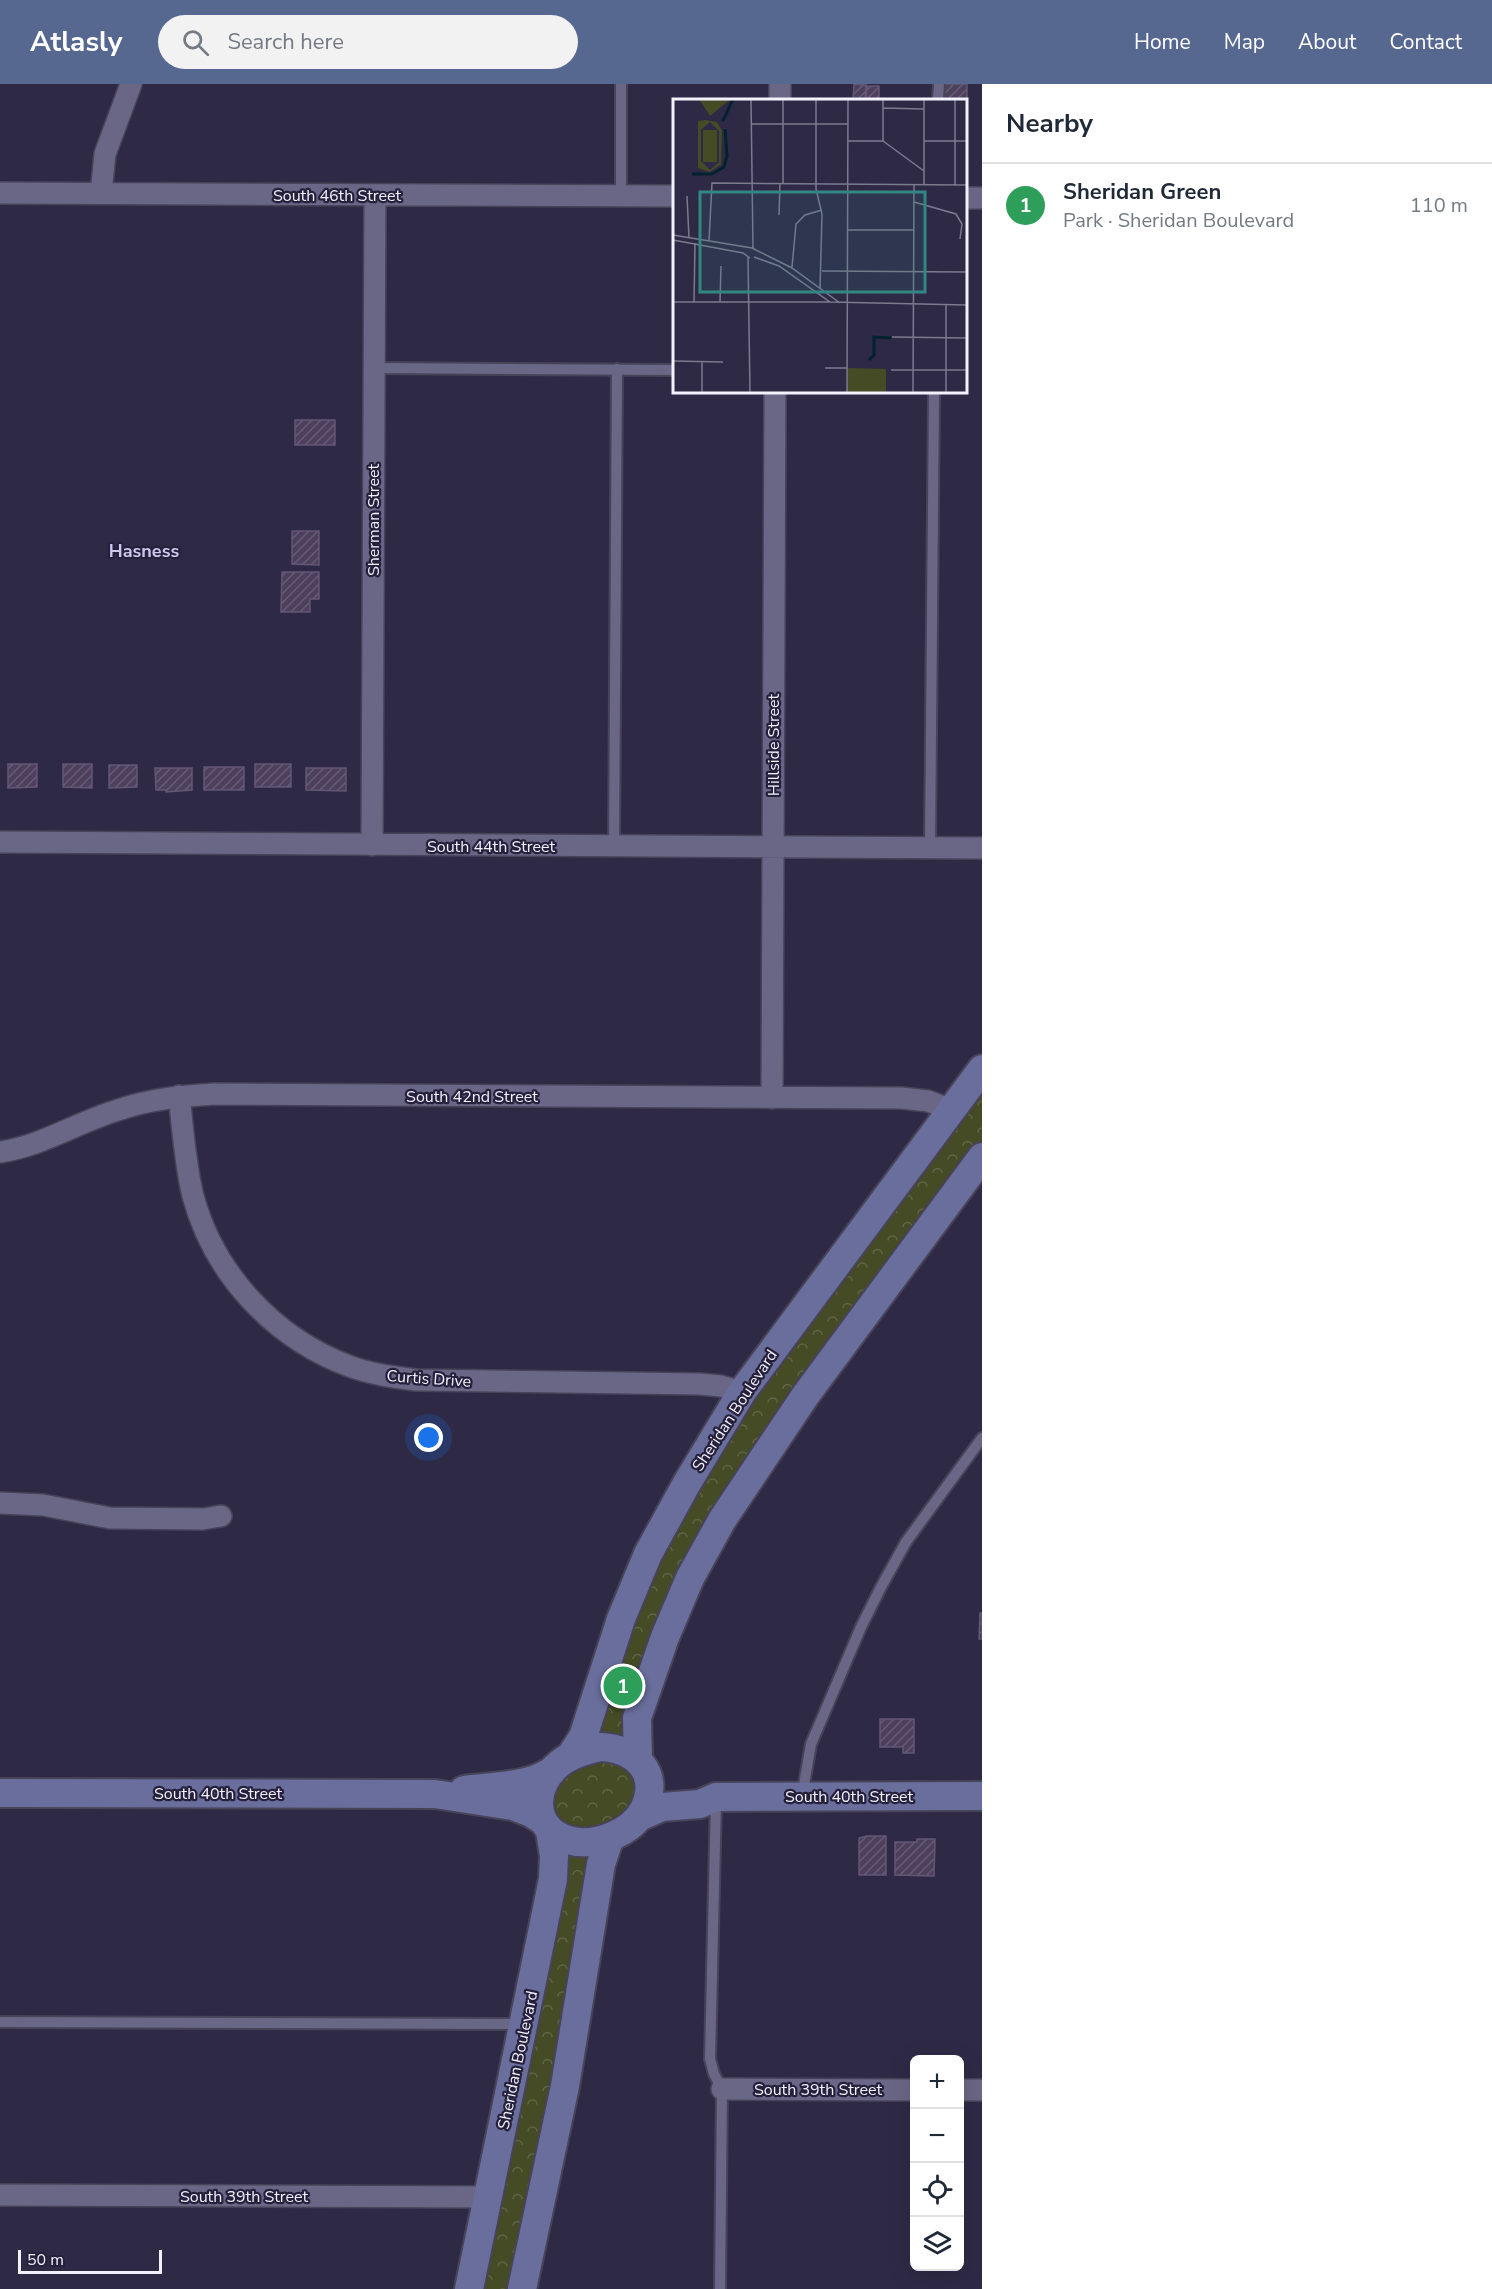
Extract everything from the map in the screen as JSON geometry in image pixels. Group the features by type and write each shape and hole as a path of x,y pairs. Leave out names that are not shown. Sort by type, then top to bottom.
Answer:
{"main road":[{"name":"Sheridan Boulevard","path":"560,1764 584,1737 621,1619 648,1554 687,1483 742,1392 982,1069"},
{"path":"641,1765 627,1752 613,1748 586,1750 560,1764 543,1782 540,1794 546,1825 569,1840 581,1843 610,1837 639,1817 644,1809 649,1790 641,1765 637,1718 661,1647 690,1578 722,1520 805,1396 982,1158"},
{"name":"South 40th Street","path":"435,1794 501,1784 527,1783 560,1764"},
{"name":"South 40th Street","path":"641,1765 657,1781 702,1787 716,1797"},
{"name":"South 40th Street","path":"0,1793 435,1794 513,1806 531,1813 546,1825"},
{"name":"South 40th Street","path":"639,1817 662,1807 700,1804 716,1797 982,1796"},
{"name":"Sheridan Boulevard","path":"469,2289 553,1879 554,1856 546,1825"},
{"path":"522,2289 565,2086 601,1864 610,1837"}],"street":[{"path":"101,193 105,154 131,84"},
{"name":"South 46th Street","path":"0,192 673,196"},
{"name":"Sherman Street","path":"372,845 375,195"},
{"name":"Hillside Street","path":"772,1098 775,393"},
{"name":"South 44th Street","path":"0,842 982,848"},
{"name":"South 42nd Street","path":"0,1152 48,1140 118,1110 179,1096 215,1094 901,1098 928,1101 952,1110"},
{"name":"Curtis Drive","path":"179,1096 188,1173 194,1198 207,1233 221,1261 239,1287 260,1309 283,1330 315,1351 350,1366 385,1376 416,1380 699,1384 721,1386 742,1392"},
{"path":"0,1503 43,1505 110,1518 203,1519 221,1516"},
{"name":"South 39th Street","path":"722,2089 910,2090"},
{"path":"964,2090 982,2090"},
{"name":"South 39th Street","path":"0,2195 488,2197"}],"lane":[{"path":"621,84 621,196"},
{"path":"938,99 939,84"},
{"path":"374,368 673,370"},
{"path":"614,846 617,369"},
{"path":"930,848 934,393"},
{"path":"802,1796 811,1744 861,1627 881,1587 906,1542 982,1438"},
{"path":"716,1797 710,2059 714,2074 722,2089 720,2289"},
{"path":"0,2022 525,2024"}],"green space":[{"path":"982,1069 982,1157 764,1456 637,1718 648,1781 610,1837 522,2289 469,2289 553,1879 542,1820 559,1763 687,1483"}],"building":[{"path":"854,84 866,85 865,99 853,99"},
{"path":"943,84 967,84 967,99 943,99"},
{"path":"867,86 879,86 879,99 866,99"},
{"path":"295,420 335,420 335,445 295,445"},
{"path":"292,531 319,531 319,565 292,564"},
{"path":"282,572 319,572 319,599 310,599 310,612 281,612"},
{"path":"8,764 37,764 37,787 8,788"},
{"path":"63,764 92,764 92,788 63,787"},
{"path":"255,764 291,764 291,787 255,787"},
{"path":"109,765 137,765 137,787 109,788"},
{"path":"204,767 244,767 244,790 204,790"},
{"path":"155,768 192,768 192,790 166,792 166,790 156,790"},
{"path":"306,768 346,768 346,791 306,790"},
{"path":"980,1613 982,1613 982,1639 979,1639"},
{"path":"880,1719 914,1719 914,1753 903,1753 903,1747 880,1747"},
{"path":"886,1836 886,1875 859,1875 859,1838"},
{"path":"917,1839 935,1839 934,1876 895,1875 895,1842 917,1842"}],"place":[{"name":"Sheridan Green","path":"623,1686"}],"district":[{"name":"Hasness","path":"144,551"}]}
